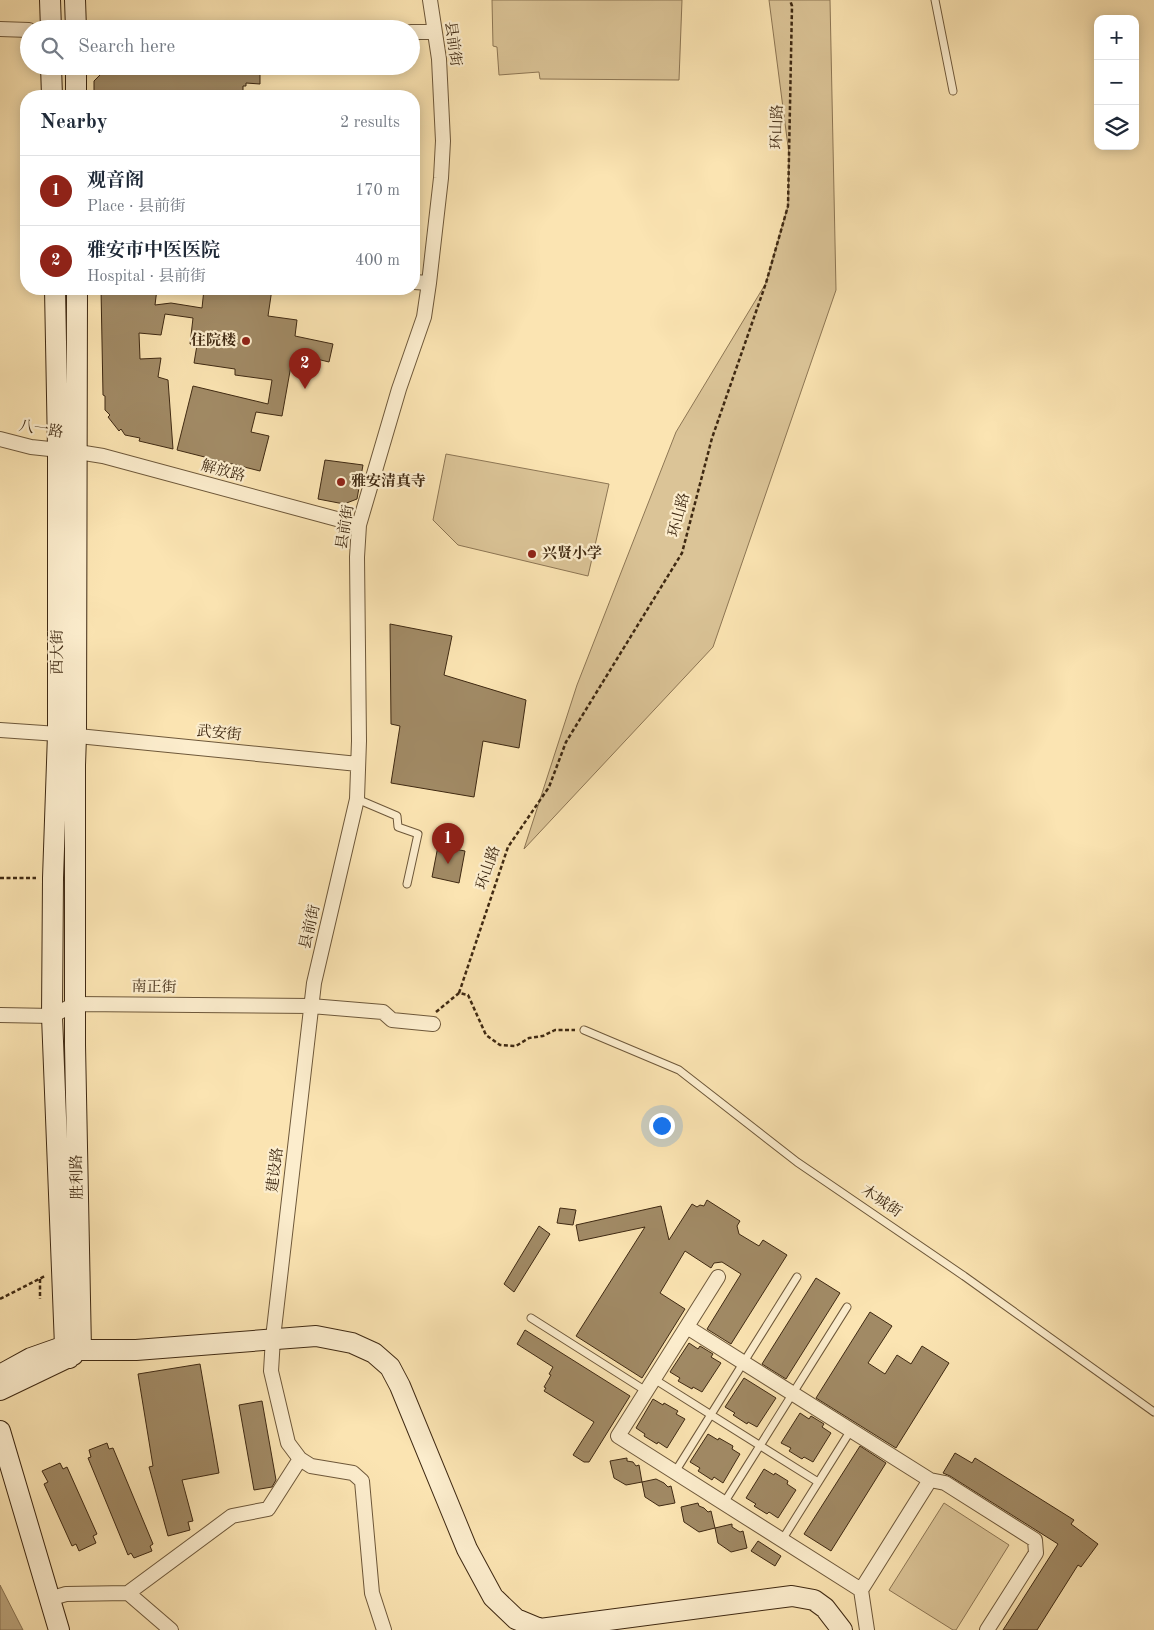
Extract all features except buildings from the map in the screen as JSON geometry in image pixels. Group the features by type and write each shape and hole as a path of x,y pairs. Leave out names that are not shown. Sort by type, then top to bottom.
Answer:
{"main road":[{"path":"50,0 51,20"},
{"path":"75,0 76,20"},
{"path":"51,75 52,90"},
{"path":"76,75 76,90"},
{"name":"西大街","path":"55,295 67,735 75,765 75,1004"},
{"name":"西大街","path":"52,1016 53,878 67,735 78,452 77,295"},
{"name":"胜利路","path":"72,1351 75,1004"},
{"name":"胜利路","path":"52,1016 72,1351"},
{"path":"1,1384 72,1351 136,1350 316,1336 352,1343 374,1353 390,1367 413,1414 468,1549 493,1597 516,1620 540,1629 792,1596 814,1600 825,1608 842,1630"},
{"path":"0,1431 59,1630"}],"street":[{"name":"县前街","path":"311,1006 314,983 357,799 359,731 357,557 360,525 399,389 424,317 429,282 444,141 439,59 430,0"},
{"path":"0,29 20,30"},
{"path":"420,32 434,32"},
{"path":"420,282 429,282"},
{"name":"八一路","path":"0,439 31,447 78,452"},
{"name":"解放路","path":"78,452 103,456 360,525"},
{"name":"武安街","path":"0,730 358,764"},
{"name":"南正街","path":"0,1015 52,1016 75,1004 311,1006 383,1012 392,1020 433,1019"},
{"name":"建设路","path":"300,1459 288,1443 271,1371 273,1338 311,1006"},
{"path":"718,1277 618,1436 861,1590"},
{"path":"687,1327 930,1480 945,1483 1036,1540 1036,1553 987,1630"},
{"path":"49,1599 66,1594 128,1593 232,1516 268,1509 300,1459 311,1466 353,1473 362,1481 372,1593 384,1630"},
{"path":"867,1630 861,1590 930,1480"},
{"path":"128,1593 172,1630"}],"lane":[{"path":"935,0 953,91"},
{"path":"357,799 397,816 398,828 418,834 407,884"},
{"name":"木城街","path":"584,1030 679,1070 798,1162 964,1276 1154,1412"},
{"path":"674,1472 797,1276"},
{"path":"724,1503 847,1307"},
{"path":"531,1318 646,1391"},
{"path":"654,1379 818,1482"},
{"path":"782,1540 850,1430"}],"path":[{"name":"环山路","path":"459,993 508,846 549,787 566,742 682,553 712,438 766,283 788,206 792,6 790,0"},
{"path":"0,878 53,878"},
{"path":"433,1019 459,993 468,995 486,1035 500,1045 516,1046 529,1038 542,1036 555,1030 584,1030"},
{"path":"0,1300 45,1276"},
{"path":"40,1279 40,1299"}],"shaded area":[{"path":"492,0 682,0 679,80 540,79 539,72 499,75 497,47 493,46"},
{"path":"769,0 830,0 836,290 713,647 524,849 577,685 676,432 766,283 788,206 789,154"},
{"path":"446,454 609,484 588,576 458,545 433,520"},
{"path":"944,1503 1009,1545 956,1630 953,1630 889,1590"},
{"path":"0,1585 23,1630 0,1630"}],"place":[{"name":"住院楼","path":"246,341"},
{"name":"雅安市中医医院","path":"305,389"},
{"name":"雅安清真寺","path":"341,482"},
{"name":"兴贤小学","path":"532,554"},
{"name":"观音阁","path":"448,864"}]}
